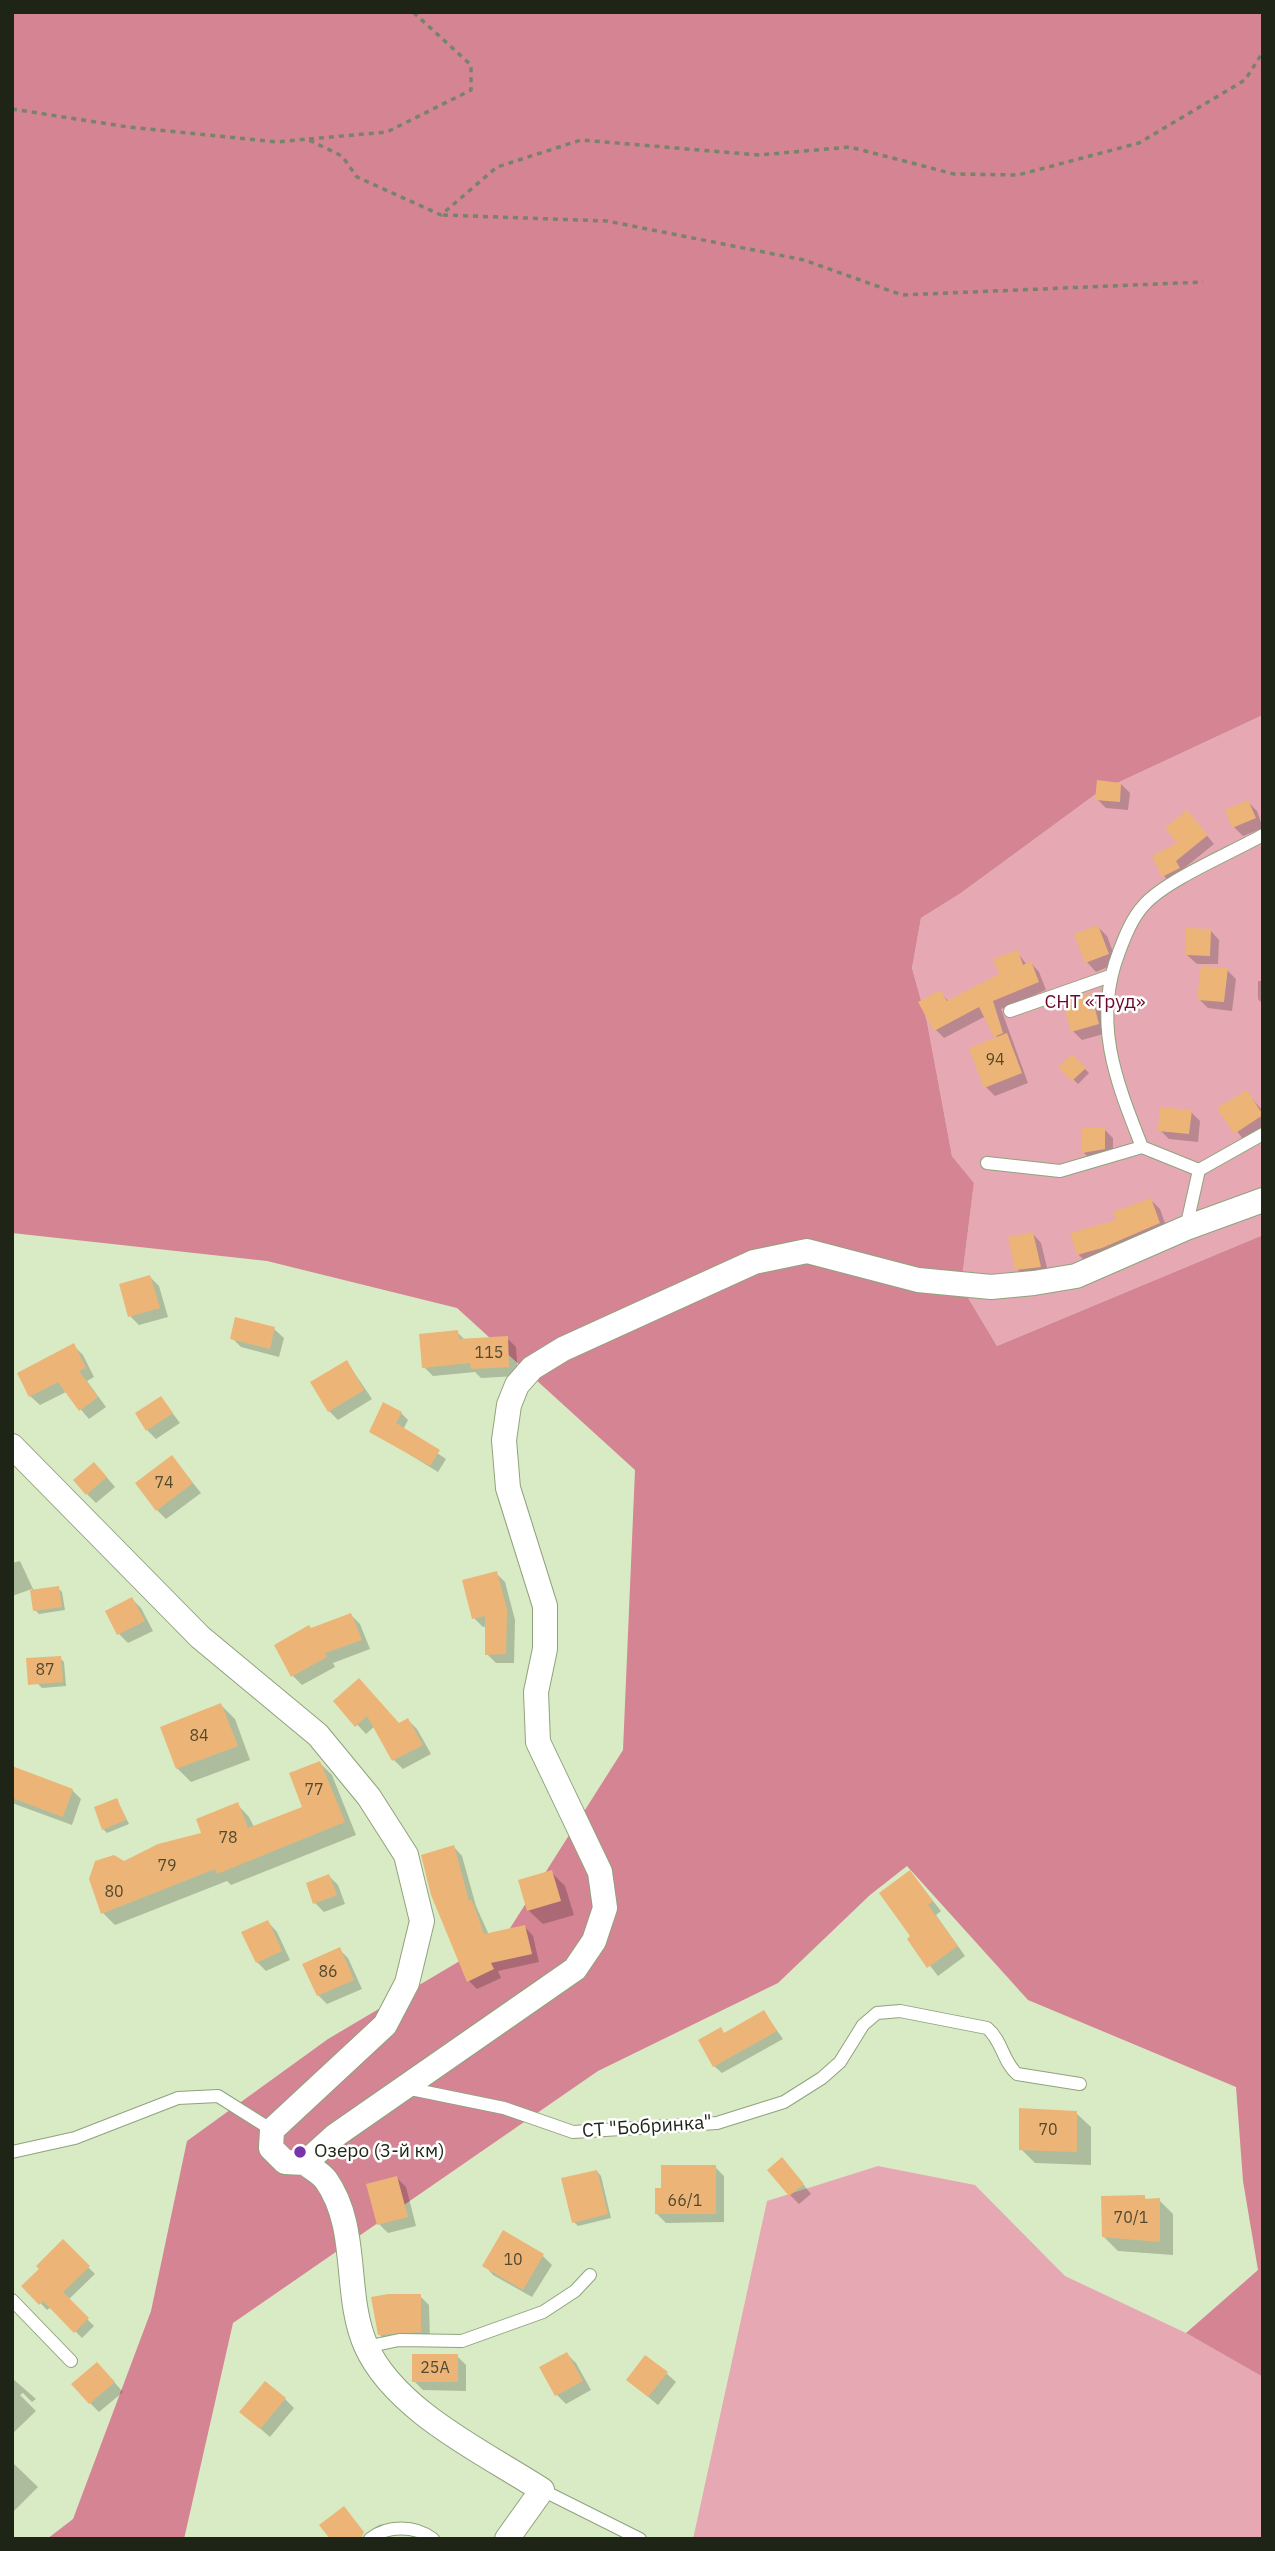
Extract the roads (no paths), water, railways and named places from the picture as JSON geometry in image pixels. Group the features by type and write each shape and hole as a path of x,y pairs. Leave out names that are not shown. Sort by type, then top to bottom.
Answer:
{"street":[{"path":"305,2164 336,2135 575,1969 594,1941 605,1908 600,1872 538,1742 536,1692 545,1649 545,1606 509,1488 503,1440 509,1405 517,1385 532,1368 563,1349 754,1262 781,1254 807,1251 918,1280 990,1287 1076,1276 1186,1228 1263,1200"},
{"path":"12,1446 200,1637 318,1735 369,1797 406,1855 422,1921 407,1983 385,2025 272,2130 271,2148 285,2162 305,2164 325,2179 341,2212 349,2249 355,2310 366,2347 389,2382 411,2404 542,2490 507,2539"}],"lane":[{"path":"1142,1147 1115,1080 1105,1007 1110,976 1128,929 1144,905 1164,890 1263,835"},
{"path":"1010,1011 1110,976"},
{"path":"1186,1228 1199,1170 1263,1135"},
{"path":"987,1163 1060,1171 1142,1147 1199,1170"},
{"name":"СТ \"Бобринка\"","path":"403,2087 504,2108 573,2132 717,2123 784,2102 840,2062 863,2025 877,2013 900,2011 988,2028 994,2033 1011,2069 1017,2074 1027,2078 1080,2084"},
{"path":"12,2152 75,2138 178,2098 218,2096 272,2130"},
{"path":"366,2347 398,2340 462,2341 543,2312 575,2291 590,2275"},
{"path":"12,2300 71,2361"},
{"path":"542,2490 640,2539"},
{"path":"370,2539 386,2529 399,2528 427,2534 433,2539"}],"place":[{"name":"Озеро (3-й км)","path":"300,2152"}],"park label":[{"name":"СНТ «Труд»","path":"1095,1003"}]}
